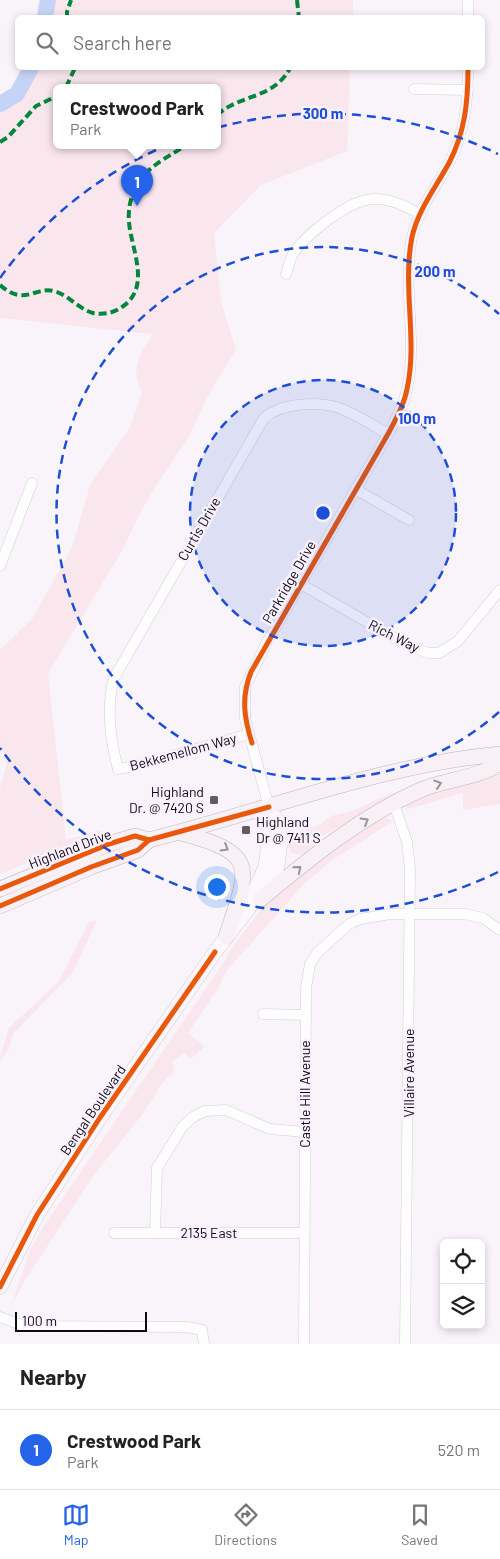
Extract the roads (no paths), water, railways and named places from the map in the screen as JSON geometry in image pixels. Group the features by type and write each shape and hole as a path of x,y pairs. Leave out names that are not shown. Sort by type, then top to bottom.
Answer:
{"main road":[{"name":"Highland Drive","path":"0,906 91,867 138,850 149,840 406,769 500,754"},
{"path":"257,902 335,839 394,804 440,782 489,770 500,763"},
{"name":"Bengal Boulevard","path":"0,1287 37,1216 84,1143 226,937 257,902 252,894 262,877 267,861 269,807"},
{"path":"180,832 225,847 240,862 244,877 242,893 226,937"},
{"name":"Highland Drive","path":"0,889 109,844 135,836 149,840"}],"street":[{"path":"468,0 468,15"},
{"name":"Parkridge Drive","path":"269,807 245,719 245,687 263,649 399,414 408,387 410,257 412,239 420,214 457,144 466,110 468,70"},
{"path":"414,89 468,90"},
{"path":"286,274 293,253 304,241 352,204 362,200 383,199 420,214"},
{"name":"Curtis Drive","path":"118,769 113,750 109,711 110,693 114,678 264,418 280,407 324,406 346,411 388,434"},
{"path":"0,566 32,483"},
{"path":"356,490 409,520"},
{"name":"Rich Way","path":"301,584 403,643 428,653 439,653 458,641 500,590"},
{"name":"Bekkemellom Way","path":"118,769 136,766 249,734"},
{"name":"Villaire Avenue","path":"394,804 410,856 405,1344"},
{"name":"Castle Hill Avenue","path":"304,1344 306,975 310,964 317,953 355,922 374,915 474,915 500,930"},
{"path":"263,1014 306,1015"},
{"path":"155,1233 157,1168 183,1126 193,1117 205,1111 226,1110 270,1129 305,1132"},
{"name":"2135 East","path":"114,1233 304,1234"},
{"path":"0,1317 24,1326 187,1327 202,1330 204,1344"}],"waterway":[{"path":"46,15 48,0"},
{"path":"0,104 17,94 30,70"}],"place":[{"name":"Crestwood Park","path":"137,206"},
{"name":"Highland Dr. @ 7420 S","path":"214,800"},
{"name":"Highland Dr @ 7411 S","path":"246,830"}]}
